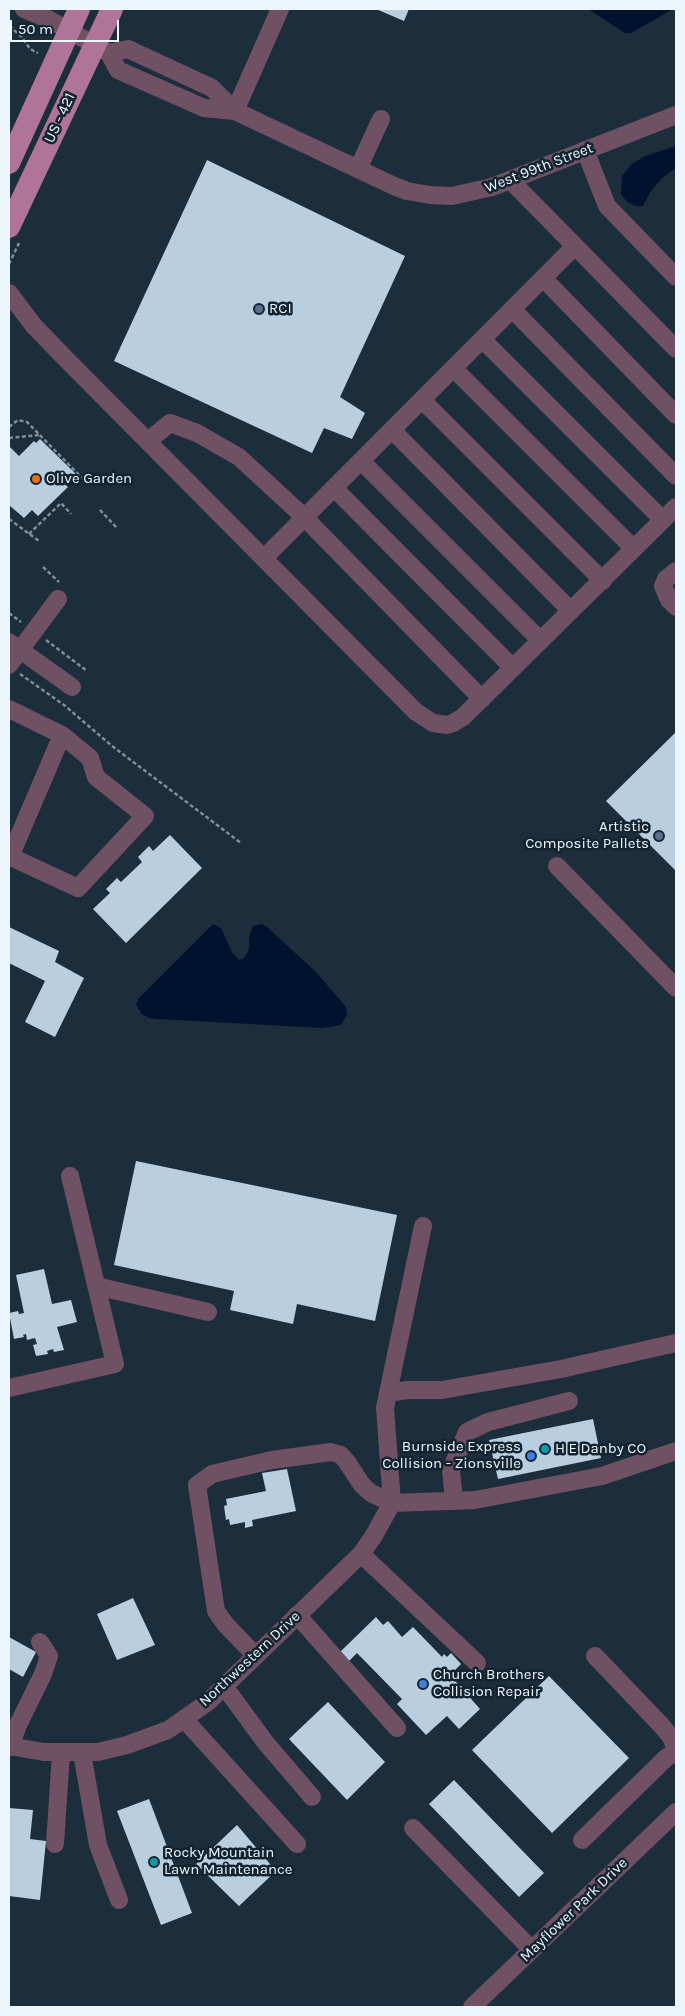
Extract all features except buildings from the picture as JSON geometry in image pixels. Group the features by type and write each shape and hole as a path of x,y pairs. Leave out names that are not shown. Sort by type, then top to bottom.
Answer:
{"main road":[{"name":"US - 421","path":"9,163 79,9"},
{"name":"US - 421","path":"9,227 102,49 112,9"}],"street":[{"path":"24,9 69,30 102,49"},
{"path":"235,111 280,9"},
{"name":"West 99th Street","path":"102,49 128,49 212,88 235,111 358,170 407,191 430,195 452,196 511,181 676,115"},
{"path":"358,170 382,119"},
{"path":"585,150 607,206 676,277"},
{"path":"511,181 676,349"},
{"path":"264,558 574,246"},
{"path":"543,278 676,415"},
{"path":"9,292 34,326 422,717 439,724 453,723 464,717 676,508"},
{"path":"512,309 676,476"},
{"path":"482,339 663,520"},
{"path":"453,368 634,549"},
{"path":"422,400 603,580"},
{"path":"148,440 170,423 197,432 239,457 304,517 482,699"},
{"path":"392,430 571,611"},
{"path":"361,461 541,641"},
{"path":"334,488 513,668"},
{"path":"676,571 666,579 663,586 669,600 676,607"},
{"path":"14,645 33,631 59,591"},
{"path":"13,668 14,645"},
{"path":"14,645 72,687"},
{"path":"9,709 62,735 90,758 96,777 145,816 78,888 10,857 62,735"},
{"path":"557,866 676,988"},
{"path":"9,1388 114,1364 70,1176"},
{"path":"392,1504 385,1408 423,1226"},
{"path":"96,1286 208,1312"},
{"path":"388,1393 408,1390 442,1390 561,1369 676,1343"},
{"path":"454,1501 452,1470 466,1432 488,1422 569,1401"},
{"path":"255,1655 226,1625 216,1611 197,1485 212,1474 272,1460 331,1452 341,1455 362,1485 371,1493 392,1504 475,1500 602,1476 676,1451"},
{"name":"Northwestern Drive","path":"9,1747 60,1753 98,1752 147,1739 168,1730 208,1702 361,1554 392,1504"},
{"path":"361,1554 477,1664"},
{"path":"297,1615 396,1728"},
{"path":"9,1747 43,1674 49,1656 40,1642"},
{"path":"582,1840 667,1757 676,1752 671,1737 661,1725 595,1656"},
{"path":"224,1686 265,1742 312,1797"},
{"path":"184,1719 297,1844"},
{"path":"55,1844 60,1753"},
{"path":"82,1753 98,1845 119,1900"},
{"name":"Mayflower Park Drive","path":"472,2007 676,1812"},
{"path":"413,1828 532,1950"}],"path":[{"path":"9,26 21,36 30,49 38,53"},
{"path":"9,427 13,422 22,420 39,434 83,479"},
{"path":"9,438 39,434"},
{"path":"29,534 61,503 71,514"},
{"path":"100,510 117,528"},
{"path":"9,519 39,541"},
{"path":"43,566 59,591"},
{"path":"9,613 87,670"},
{"path":"13,668 64,705 112,746 241,843"}],"water":[{"path":"588,9 673,9 631,33 625,33"},
{"path":"676,146 676,168 662,178 651,191 643,206 636,206 627,202 621,194 622,176 632,164 645,156"},
{"path":"213,924 221,928 232,952 239,960 244,958 249,950 249,937 253,926 262,924 267,927 316,972 346,1007 347,1015 341,1025 323,1028 157,1019 149,1018 142,1014 136,1005 139,998"}],"place":[{"name":"RCI","path":"259,309"},
{"name":"Olive Garden","path":"36,479"},
{"name":"Artistic Composite Pallets","path":"659,836"},
{"name":"H E Danby CO","path":"545,1449"},
{"name":"Burnside Express Collision - Zionsville","path":"531,1456"},
{"name":"Church Brothers Collision Repair","path":"423,1684"},
{"name":"Rocky Mountain Lawn Maintenance","path":"154,1862"}]}
